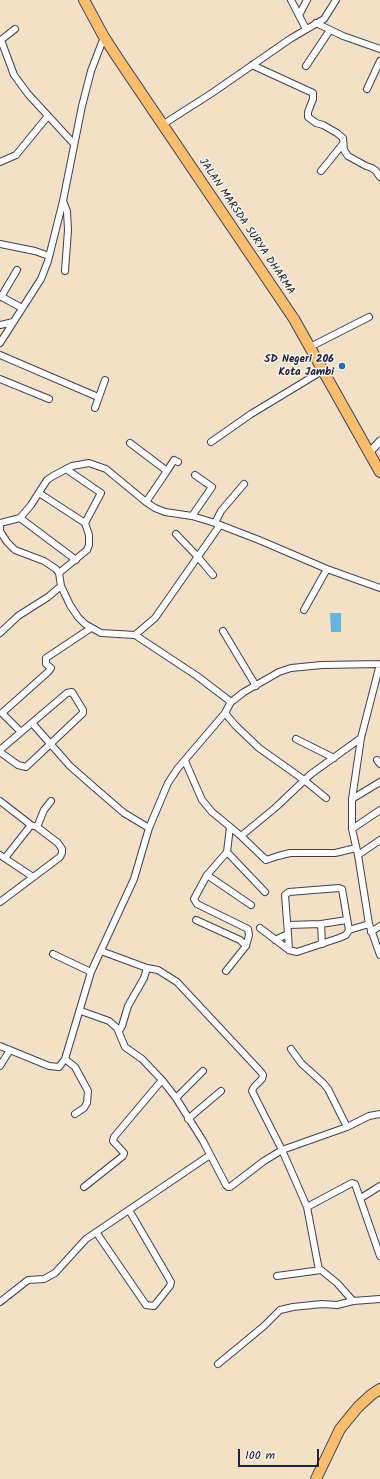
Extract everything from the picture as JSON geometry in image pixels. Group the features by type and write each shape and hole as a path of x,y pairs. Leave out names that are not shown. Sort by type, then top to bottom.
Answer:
{"highway":[{"name":"JALAN MARSDA SURYA DHARMA","path":"87,1 104,38 294,319 380,472"},
{"path":"316,1479 326,1455 340,1429 358,1407 380,1389"}],"street":[{"path":"291,0 306,29"},
{"path":"299,15 307,0"},
{"path":"162,125 212,94 306,29 324,19 336,0"},
{"path":"316,23 343,36 380,49"},
{"path":"15,28 2,38 1,42 14,75 28,94 74,144"},
{"path":"306,66 330,30"},
{"path":"0,343 46,268 63,201 91,70 104,38"},
{"path":"366,89 380,61"},
{"path":"252,65 313,93 313,99 308,112 308,117 316,123 337,133 343,138 342,145 321,171"},
{"path":"0,162 16,154 48,116"},
{"path":"342,145 348,156 372,168 380,177"},
{"path":"63,201 67,211 68,230 65,271"},
{"path":"0,244 35,251 49,256"},
{"path":"17,270 0,296 22,308"},
{"path":"310,347 369,317"},
{"path":"0,325 13,322"},
{"path":"0,355 98,397"},
{"path":"211,442 250,414 322,371"},
{"path":"0,379 49,399"},
{"path":"95,408 105,380"},
{"path":"370,452 380,441"},
{"path":"130,443 167,471"},
{"path":"146,502 174,460 178,462"},
{"path":"0,523 20,518 47,480 66,469 89,463 106,469 155,508 165,512 192,516 218,524 260,540 327,569 380,588"},
{"path":"66,469 101,493 85,523"},
{"path":"192,516 212,487 195,475"},
{"path":"135,635 155,618 198,556 218,524 221,511 244,484"},
{"path":"39,493 85,523 89,535 89,545 87,550 59,573"},
{"path":"20,518 76,560"},
{"path":"0,527 0,531 7,542 15,550 44,561 56,568 59,573 61,586 70,605 78,617 91,628 107,635 135,635 197,676 231,702"},
{"path":"176,534 198,556 213,575"},
{"path":"304,610 327,569"},
{"path":"0,633 18,616 48,597 61,586"},
{"path":"21,732 1,713 48,672 50,668 46,664 46,658 91,628"},
{"path":"223,631 256,686"},
{"path":"0,1046 49,1066 59,1067 65,1059 81,1011 91,972 134,879 149,828 168,784 185,761 225,714 231,702 244,692 279,672 291,668 322,665 380,664 361,738 352,799 352,829 369,924 380,956"},
{"path":"72,692 83,710 83,713 26,767 18,765 0,751 21,732 67,693 72,692"},
{"path":"225,714 259,748 304,780 326,798"},
{"path":"32,723 70,766 124,813 149,828"},
{"path":"240,836 275,808 304,780 361,738"},
{"path":"296,739 334,758"},
{"path":"185,761 202,800 212,812 266,860 290,853 357,852 380,840"},
{"path":"352,799 380,782"},
{"path":"0,801 58,843 62,849 60,857 0,902"},
{"path":"33,877 3,857 34,826 51,802"},
{"path":"352,829 380,810"},
{"path":"226,971 246,946 249,935 248,929 197,904 194,899 198,889 207,875 227,852 230,827"},
{"path":"227,852 265,892"},
{"path":"207,875 251,905"},
{"path":"289,950 285,895 288,892 340,888 343,891 349,930"},
{"path":"196,920 240,940 246,946"},
{"path":"288,925 321,924 347,920"},
{"path":"321,924 322,944"},
{"path":"260,928 289,950 297,952 340,938 346,935 349,930 369,924"},
{"path":"371,932 380,926"},
{"path":"275,940 288,934"},
{"path":"101,951 147,968 158,970 177,982 261,1072 262,1079 252,1091 282,1150 307,1207 319,1270 337,1284 353,1301"},
{"path":"53,954 91,972"},
{"path":"119,1031 128,1006 144,978 147,968"},
{"path":"81,1011 109,1022 119,1031 125,1047 142,1059 162,1080 176,1098 203,1141 226,1185 230,1187 264,1161 282,1150 347,1127 369,1116 380,1114"},
{"path":"291,1049 301,1063 323,1082 347,1127"},
{"path":"0,1066 10,1050"},
{"path":"65,1059 75,1067 88,1091 87,1102 84,1108 75,1114"},
{"path":"176,1098 203,1071"},
{"path":"84,1187 123,1156 124,1152 113,1141 114,1136 162,1080"},
{"path":"188,1119 221,1091"},
{"path":"0,1302 30,1279 44,1279 55,1273 86,1239 210,1155"},
{"path":"307,1207 352,1183 356,1186 361,1198 380,1255"},
{"path":"361,1198 380,1186"},
{"path":"96,1232 146,1305 154,1306 170,1286 171,1282 129,1210"},
{"path":"277,1276 319,1270"},
{"path":"218,1364 264,1326 280,1310 293,1306 322,1304 337,1305 353,1301 380,1299"}],"water":[{"path":"330,613 341,613 341,632 331,632"}],"place":[{"name":"SD Negeri 206 Kota Jambi","path":"342,366"}]}
